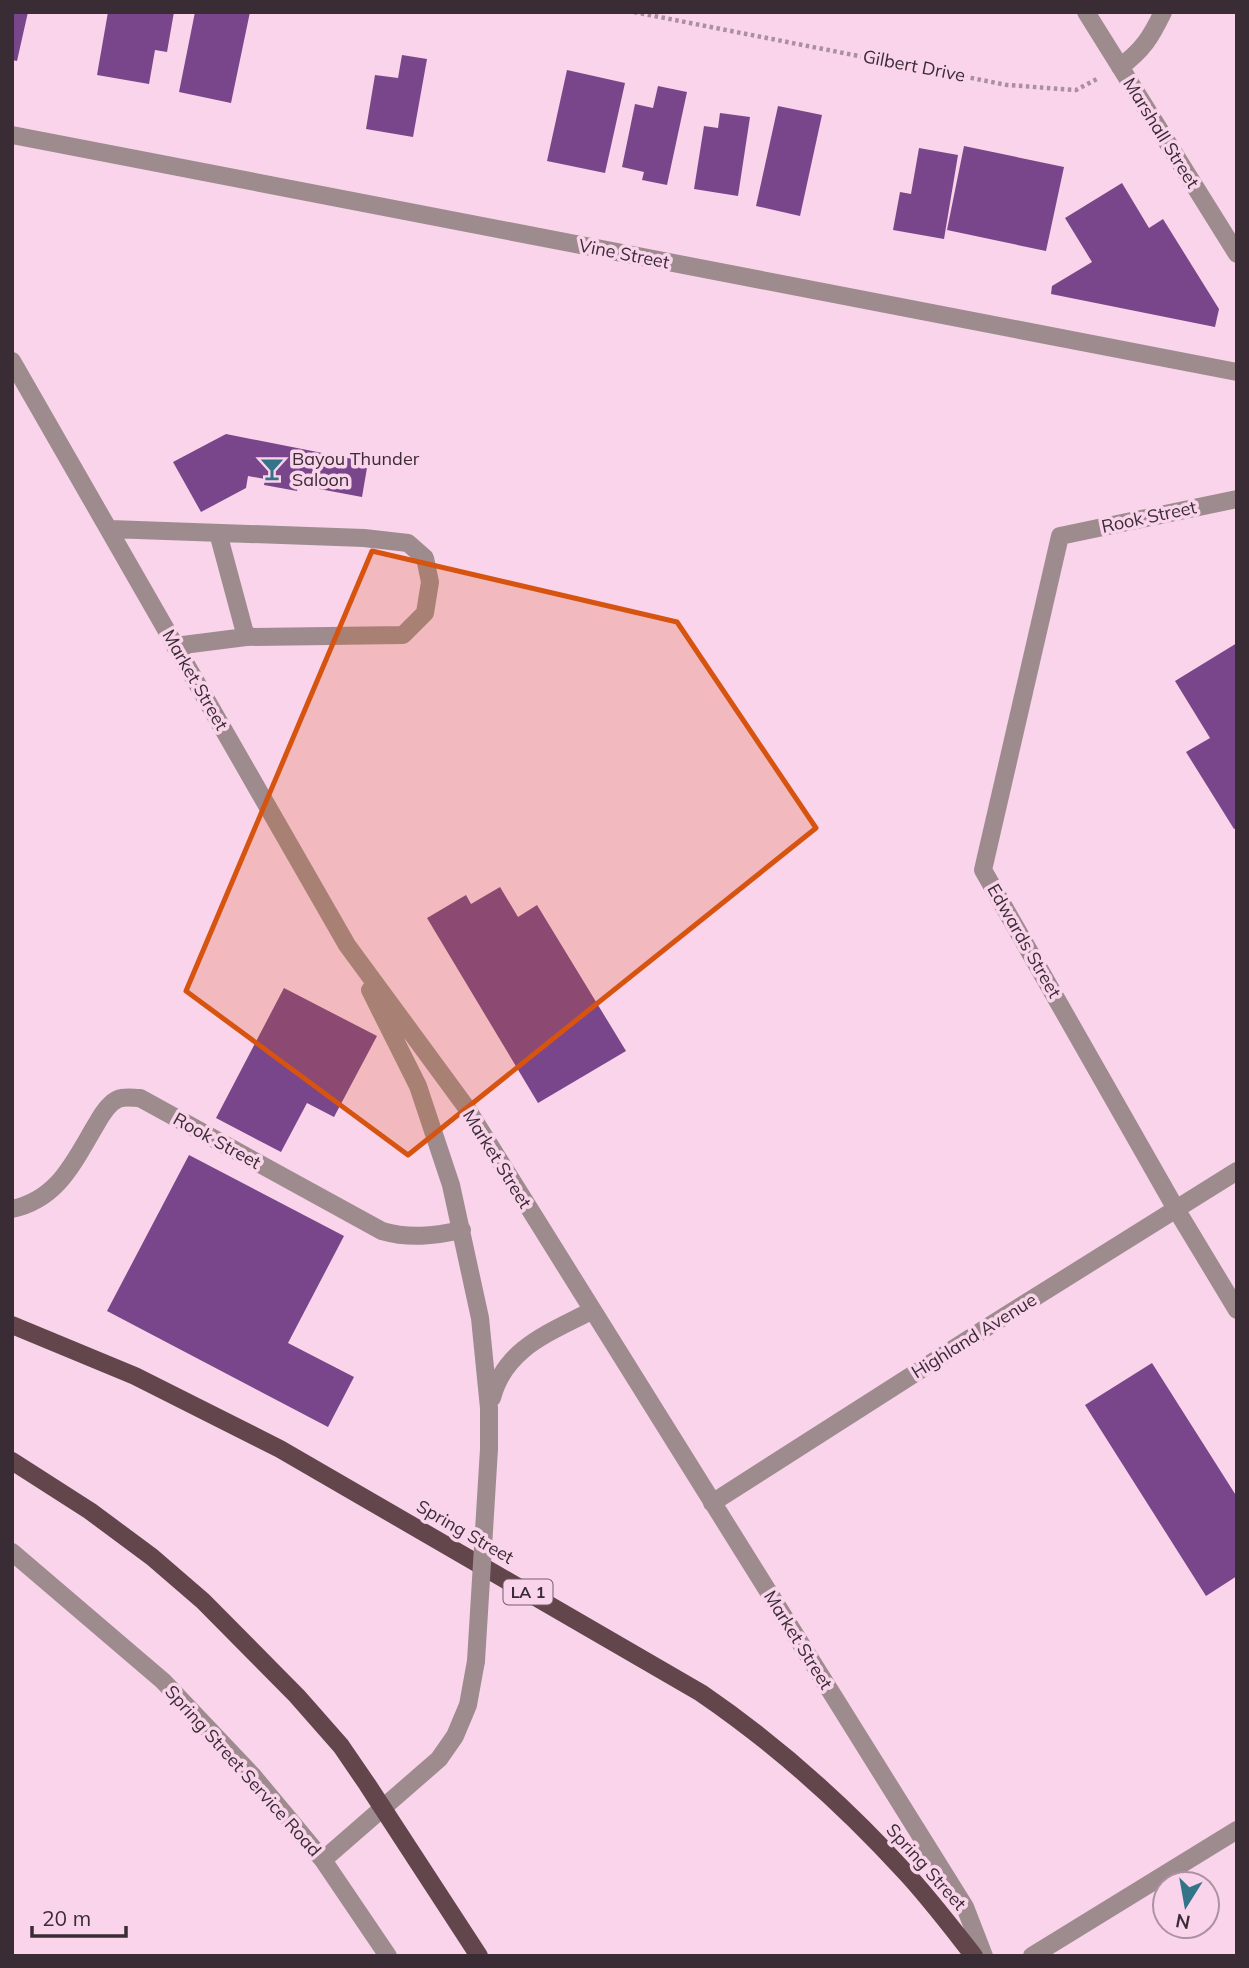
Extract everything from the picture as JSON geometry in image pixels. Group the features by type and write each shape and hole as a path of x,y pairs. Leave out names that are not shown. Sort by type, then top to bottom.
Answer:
{"main road":[{"name":"Spring Street","path":"12,1325 135,1376 280,1449 701,1693 794,1762 837,1802 907,1873 974,1956"},
{"path":"12,1461 90,1511 152,1557 251,1647 341,1746 479,1956"}],"street":[{"name":"Marshall Street","path":"1086,12 1237,254"},
{"path":"1120,67 1150,39 1163,12"},
{"name":"Vine Street","path":"12,135 1237,372"},
{"name":"Market Street","path":"12,361 347,945 466,1107 965,1907 984,1956"},
{"name":"Rook Street","path":"1060,536 1237,499"},
{"path":"110,529 364,538 408,543 425,558 430,582 425,613 403,635 246,637 176,646"},
{"path":"218,533 246,637"},
{"name":"Edwards Street","path":"1060,536 983,870 1176,1209 1237,1310"},
{"path":"323,1860 439,1759 455,1736 468,1705 476,1661 489,1449 489,1408 480,1318 451,1185 418,1086 347,945"},
{"name":"Rook Street","path":"12,1209 43,1199 62,1180 105,1111 116,1100 126,1097 140,1098 382,1231 400,1237 419,1237 462,1230"},
{"name":"Highland Avenue","path":"712,1503 1237,1171"},
{"path":"489,1408 496,1380 512,1359 533,1341 591,1311"},
{"name":"Spring Street Service Road","path":"12,1552 163,1681 253,1776 323,1860 388,1956"},
{"path":"1032,1956 1237,1830"}],"path":[{"name":"Gilbert Drive","path":"634,12 1007,85 1076,90 1120,67"}],"highlighted area":[{"path":"372,551 677,622 816,828 408,1155 186,991"}],"building":[{"path":"12,12 28,12 17,61 12,60"},
{"path":"108,12 174,12 167,52 155,50 149,84 97,75"},
{"path":"195,12 250,12 231,103 179,92"},
{"path":"402,55 427,59 413,137 366,129 375,75 398,78"},
{"path":"567,70 625,83 605,173 547,161"},
{"path":"658,86 687,92 667,185 642,180 644,172 622,167 635,104 653,108"},
{"path":"778,106 822,115 800,216 756,206"},
{"path":"720,113 750,117 738,196 694,189 704,126 718,128"},
{"path":"964,146 1064,167 1046,251 947,230"},
{"path":"919,148 958,155 944,239 893,230 900,192 911,194"},
{"path":"1122,183 1149,228 1163,219 1219,309 1215,327 1051,294 1052,286 1092,262 1065,218"},
{"name":"Bayou Thunder Saloon","path":"226,434 368,462 362,497 298,485 297,491 264,485 265,479 248,476 246,488 201,512 173,462"},
{"path":"1237,643 1237,828 1234,829 1186,752 1210,738 1175,681"},
{"path":"500,887 518,917 537,905 626,1051 538,1103 427,918 466,895 471,904"},
{"path":"284,988 377,1036 334,1117 307,1103 281,1152 216,1118"},
{"path":"189,1155 344,1236 288,1343 354,1377 328,1427 107,1311"},
{"path":"1152,1363 1237,1497 1237,1576 1206,1596 1085,1405"}],"place":[{"name":"Bayou Thunder Saloon","path":"272,469"}]}
